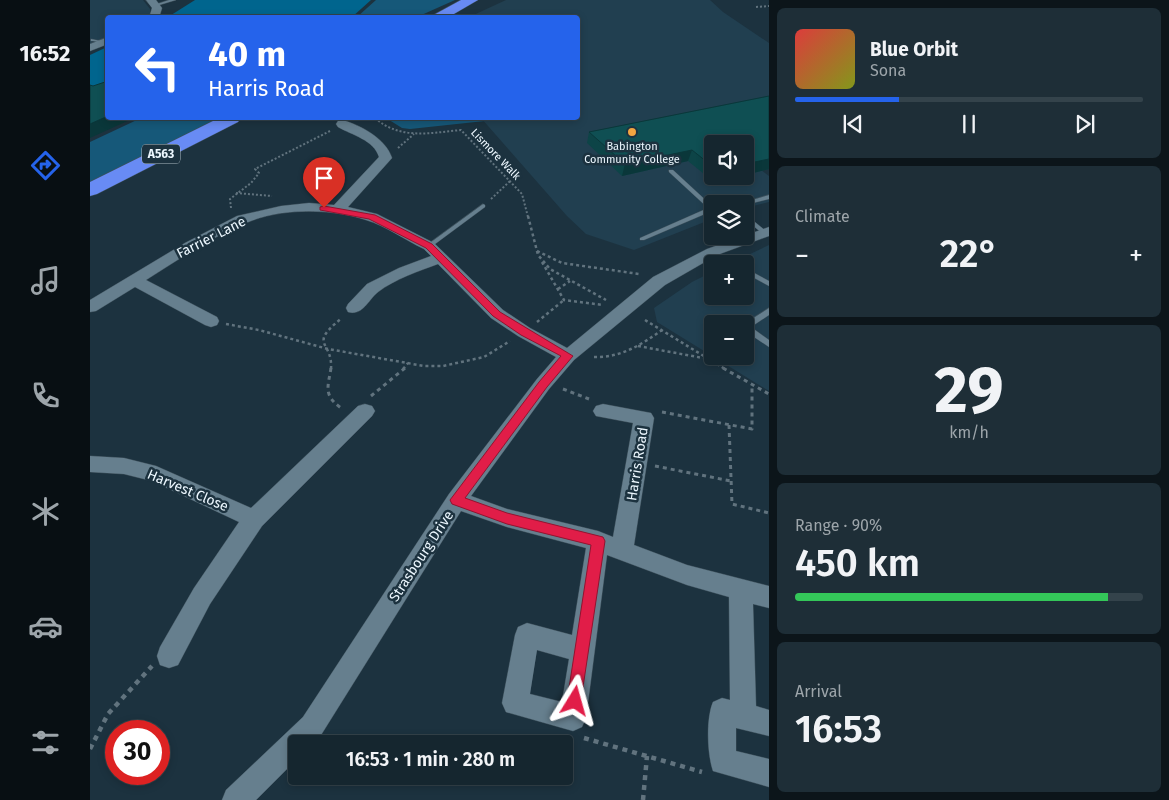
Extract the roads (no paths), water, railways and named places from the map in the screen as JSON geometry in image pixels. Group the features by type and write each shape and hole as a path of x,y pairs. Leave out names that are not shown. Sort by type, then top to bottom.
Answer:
{"highway":[{"path":"441,15 471,0"},
{"name":"A563","path":"90,190 228,120"}],"street":[{"path":"153,2 157,12 156,15"},
{"path":"91,44 105,41"},
{"path":"338,210 386,158 385,150 377,142 342,124"},
{"name":"Farrier Lane","path":"90,307 218,230 242,219 282,210 309,207 338,210 372,217 429,246 497,314 524,332 572,352"},
{"name":"Strasbourg Drive","path":"236,800 312,726 456,500 543,384 614,306 712,252 767,232"},
{"path":"354,308 373,288 405,271 441,258"},
{"path":"135,280 211,321"},
{"path":"169,656 202,596 254,519 358,407"},
{"name":"Harris Road","path":"603,411 644,418 622,550"},
{"name":"Harvest Close","path":"90,464 124,466 156,474 254,519"},
{"path":"456,500 507,518 598,541 687,575 769,597"},
{"path":"582,650 528,635 515,703 572,718 582,650 598,541"},
{"path":"741,591 743,716"},
{"path":"769,723 722,711 723,761 769,773"}],"lane":[{"path":"153,2 174,0"},
{"path":"671,170 704,201"},
{"path":"754,200 769,196"},
{"path":"429,246 483,206"},
{"path":"642,239 704,212"},
{"path":"754,223 767,232"},
{"path":"712,252 718,255"},
{"path":"754,275 768,282"},
{"path":"769,311 745,327 769,344"}],"place":[{"name":"Babington Community College","path":"632,132"}]}
